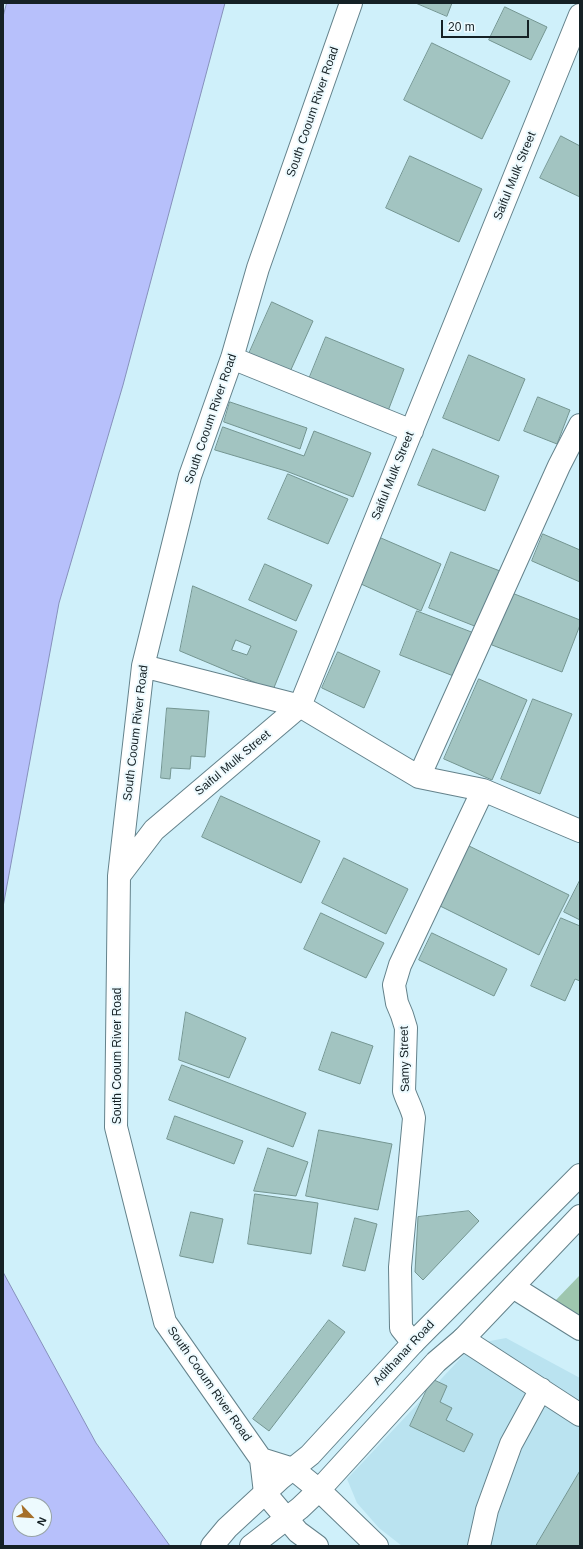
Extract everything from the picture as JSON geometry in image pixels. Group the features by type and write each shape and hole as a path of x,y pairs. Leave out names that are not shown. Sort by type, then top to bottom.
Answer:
{"street":[{"name":"South Cooum River Road","path":"261,1459 165,1322 116,1127 119,876 143,666 190,476 232,358 258,268 351,3"},
{"name":"Saiful Mulk Street","path":"119,876 154,830 300,706 580,16"},
{"path":"232,358 412,431"},
{"path":"419,777 559,466 580,424"},
{"path":"143,666 300,706 419,777 483,790 580,831"},
{"name":"Samy Street","path":"413,1343 401,1328 400,1268 414,1118 412,1108 404,1092 406,1028 397,1003 394,985 400,965 483,790"},
{"name":"Adithanar Road","path":"212,1546 226,1528 310,1455 413,1343 580,1175"},
{"path":"251,1546 300,1508 319,1490 436,1362 462,1339 514,1287 580,1216"},
{"path":"514,1287 580,1329"},
{"path":"462,1339 541,1388 580,1415"},
{"path":"479,1546 487,1510 511,1444 541,1388"},
{"path":"317,1546 298,1532 265,1493 261,1459 293,1469 319,1490 377,1546"}],"shaded area":[{"path":"506,1338 580,1378 580,1546 402,1546 379,1528 357,1503 347,1479 474,1344"}],"green space":[{"path":"580,1275 580,1325 554,1302"}],"water":[{"path":"7,3 225,3 123,385 59,603 3,907 3,17"},
{"path":"3,1272 96,1443 170,1546 3,1546"}],"building":[{"path":"416,3 452,3 447,16"},
{"path":"505,7 547,27 531,60 489,40"},
{"path":"432,43 510,81 482,139 404,100"},
{"path":"561,136 580,146 580,197 540,178"},
{"path":"410,156 482,189 459,242 386,208"},
{"path":"272,302 313,321 289,374 248,356"},
{"path":"326,337 404,369 388,411 309,379"},
{"path":"469,355 525,379 499,441 443,418"},
{"path":"538,397 570,410 557,444 524,431"},
{"path":"230,402 307,428 300,449 224,422"},
{"path":"223,427 304,456 314,431 371,453 353,497 286,471 215,450"},
{"path":"433,449 499,476 485,511 418,485"},
{"path":"288,474 348,499 328,544 268,519"},
{"path":"543,534 580,550 580,582 532,561"},
{"path":"381,538 441,564 421,611 361,584"},
{"path":"451,552 500,571 477,627 429,608"},
{"path":"265,564 312,585 296,621 249,600"},
{"path":"193,586 297,631 273,690 180,651","holes":["236,640 251,646 247,655 232,650"]},
{"path":"512,593 580,620 580,625 562,672 492,645"},
{"path":"417,611 474,633 456,677 400,655"},
{"path":"338,652 380,671 364,708 322,688"},
{"path":"479,679 527,700 492,780 444,759"},
{"path":"533,699 572,714 540,794 501,779"},
{"path":"167,708 209,711 205,757 191,756 190,769 171,768 170,779 161,778"},
{"path":"221,796 320,841 301,883 202,837"},
{"path":"465,844 569,895 539,955 436,904"},
{"path":"344,858 408,889 386,934 322,903"},
{"path":"580,880 580,920 564,912"},
{"path":"321,913 384,943 366,978 304,949"},
{"path":"561,918 580,926 580,981 575,979 565,1001 531,986"},
{"path":"432,933 507,969 494,996 419,960"},
{"path":"186,1012 246,1038 229,1078 179,1060"},
{"path":"332,1032 373,1046 360,1084 319,1070"},
{"path":"182,1065 306,1113 293,1147 169,1100"},
{"path":"175,1116 243,1141 234,1164 167,1139"},
{"path":"319,1130 392,1144 378,1210 306,1196"},
{"path":"268,1148 308,1162 296,1196 254,1191"},
{"path":"255,1194 318,1203 311,1254 248,1244"},
{"path":"469,1211 479,1221 423,1280 415,1272 418,1217"},
{"path":"191,1212 223,1219 213,1263 180,1256"},
{"path":"355,1218 377,1224 365,1271 343,1266"},
{"path":"329,1320 345,1332 269,1431 253,1419"},
{"path":"432,1379 447,1386 440,1402 452,1408 446,1420 473,1434 464,1452 410,1426"},
{"path":"580,1471 580,1546 536,1546"}]}
